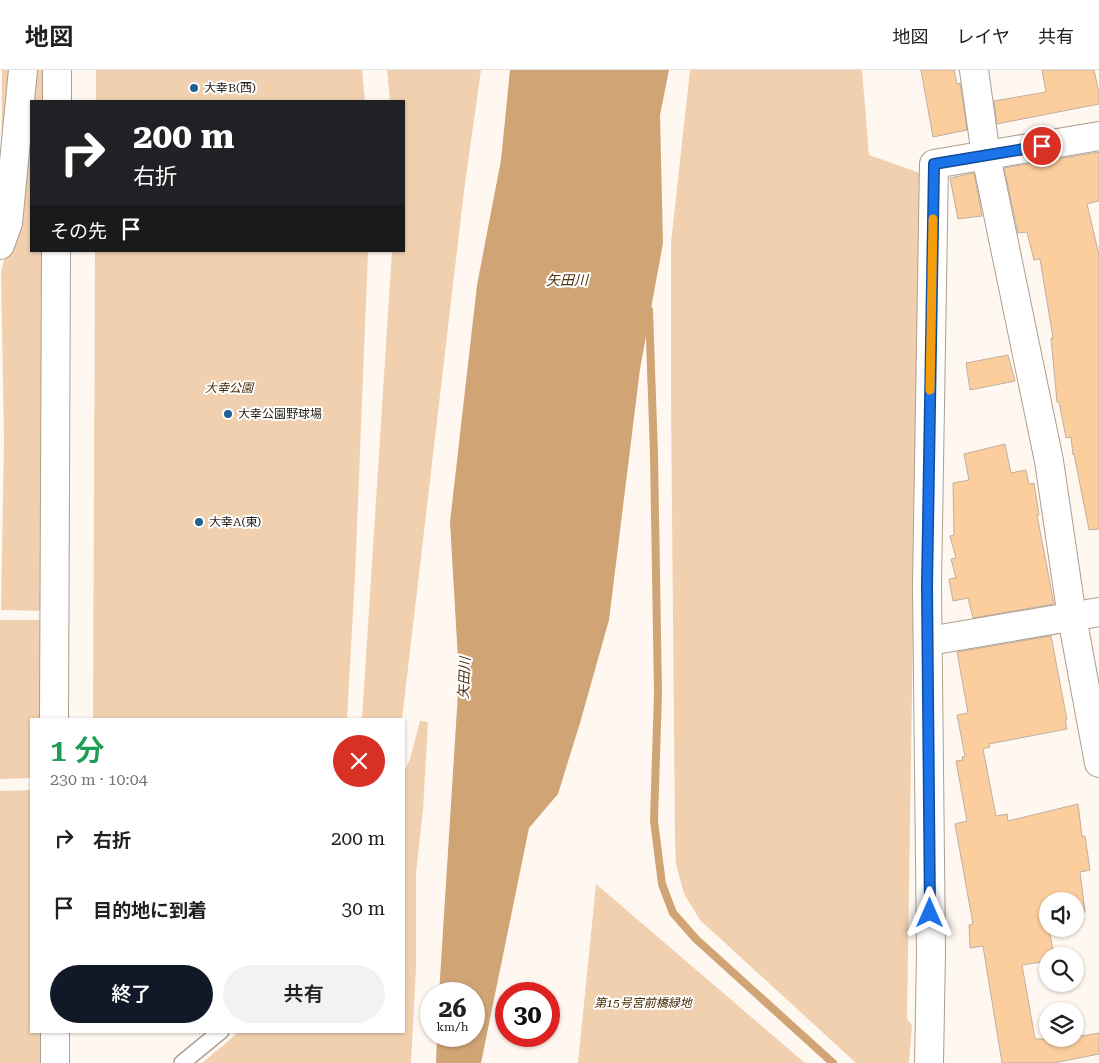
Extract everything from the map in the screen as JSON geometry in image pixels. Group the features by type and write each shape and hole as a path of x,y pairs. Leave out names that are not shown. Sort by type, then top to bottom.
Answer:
{"street":[{"path":"0,245 8,223 23,70"},
{"path":"57,70 57,100"},
{"path":"974,70 986,156 1049,461 1072,617 1099,763"},
{"path":"929,1063 931,952 927,585 934,164 1099,136"},
{"path":"54,718 56,252"},
{"path":"929,641 1099,612"},
{"path":"55,1033 55,1063"}],"lane":[{"path":"182,1063 219,1033"}],"green space":[{"path":"2,70 17,70 1,213"},
{"path":"29,70 46,70 46,100 30,100 30,252 45,252 43,611 1,610 4,440 1,271 13,227"},
{"name":"大幸B(西)","path":"96,70 362,70 365,100 96,100"},
{"path":"387,70 481,70 464,191 402,718 362,718 392,252 405,252 405,100 390,100"},
{"path":"690,70 862,70 869,155 920,173 907,1019 912,1025 909,1063 856,1063 700,920 684,894 676,864 671,243"},
{"name":"大幸公園野球場","path":"95,252 368,252 355,577 347,718 93,718"},
{"path":"0,620 43,620 43,718 30,718 30,778 0,779"},
{"path":"420,721 428,722 423,810 416,873 416,968 411,1063 202,1063 238,1033 405,1033 405,770 410,759"},
{"path":"30,790 30,1033 43,1033 43,1063 0,1063 0,791"},
{"name":"第15号宮前橋緑地","path":"596,884 805,1063 578,1063"}],"water":[{"name":"矢田川","path":"510,70 669,70 660,115 663,243 640,369 609,620 558,794 529,828 498,982 495,982 495,994 485,1043 485,982 440,982 459,677 450,522 477,285 501,160"},
{"name":"矢田川","path":"437,1047 484,1047 481,1063 436,1063"}],"building":[{"path":"921,70 954,70 957,84 960,83 967,130 933,137"},
{"path":"1042,70 1094,70 1099,93 1099,104 997,124 994,101 1046,92"},
{"path":"1099,152 1099,201 1087,204 1099,255 1099,529 1089,530 1071,437 1066,438 1059,402 1057,402 1051,338 1053,338 1040,259 1034,260 1027,232 1018,233 1004,168"},
{"path":"974,173 982,216 958,219 950,178"},
{"path":"1008,355 1015,381 970,390 966,363"},
{"path":"1005,444 1011,473 1026,470 1029,484 1034,483 1039,515 1037,515 1054,604 973,618 968,598 953,601 949,579 956,578 951,559 956,558 950,536 954,535 953,483 969,480 964,454"},
{"path":"1051,636 1067,720 1065,720 1067,729 989,744 990,747 983,749 996,816 1007,814 1008,821 1078,804 1082,836 1085,836 1090,870 1080,872 1082,892 1039,892 1039,937 1050,937 1052,947 1039,947 1039,962 1022,965 1035,1039 1039,1039 1039,1047 1084,1047 1084,1036 1099,1033 1099,1054 1054,1063 1002,1063 983,946 970,948 969,925 973,924 955,824 967,821 956,761 963,760 962,757 965,756 957,715 968,713 957,652"}],"waterway":[{"path":"649,310 654,455 658,693 654,821 662,884 673,913 696,939 833,1063"}],"slow traffic":[{"path":"930,390 933,219"}],"place":[{"name":"大幸B(西)","path":"194,88"},
{"name":"大幸公園野球場","path":"228,414"},
{"name":"大幸A(東)","path":"199,522"}],"route":[{"path":"930,913 927,585 934,164 1042,146"}],"park label":[{"name":"大幸公園","path":"229,388"}]}
